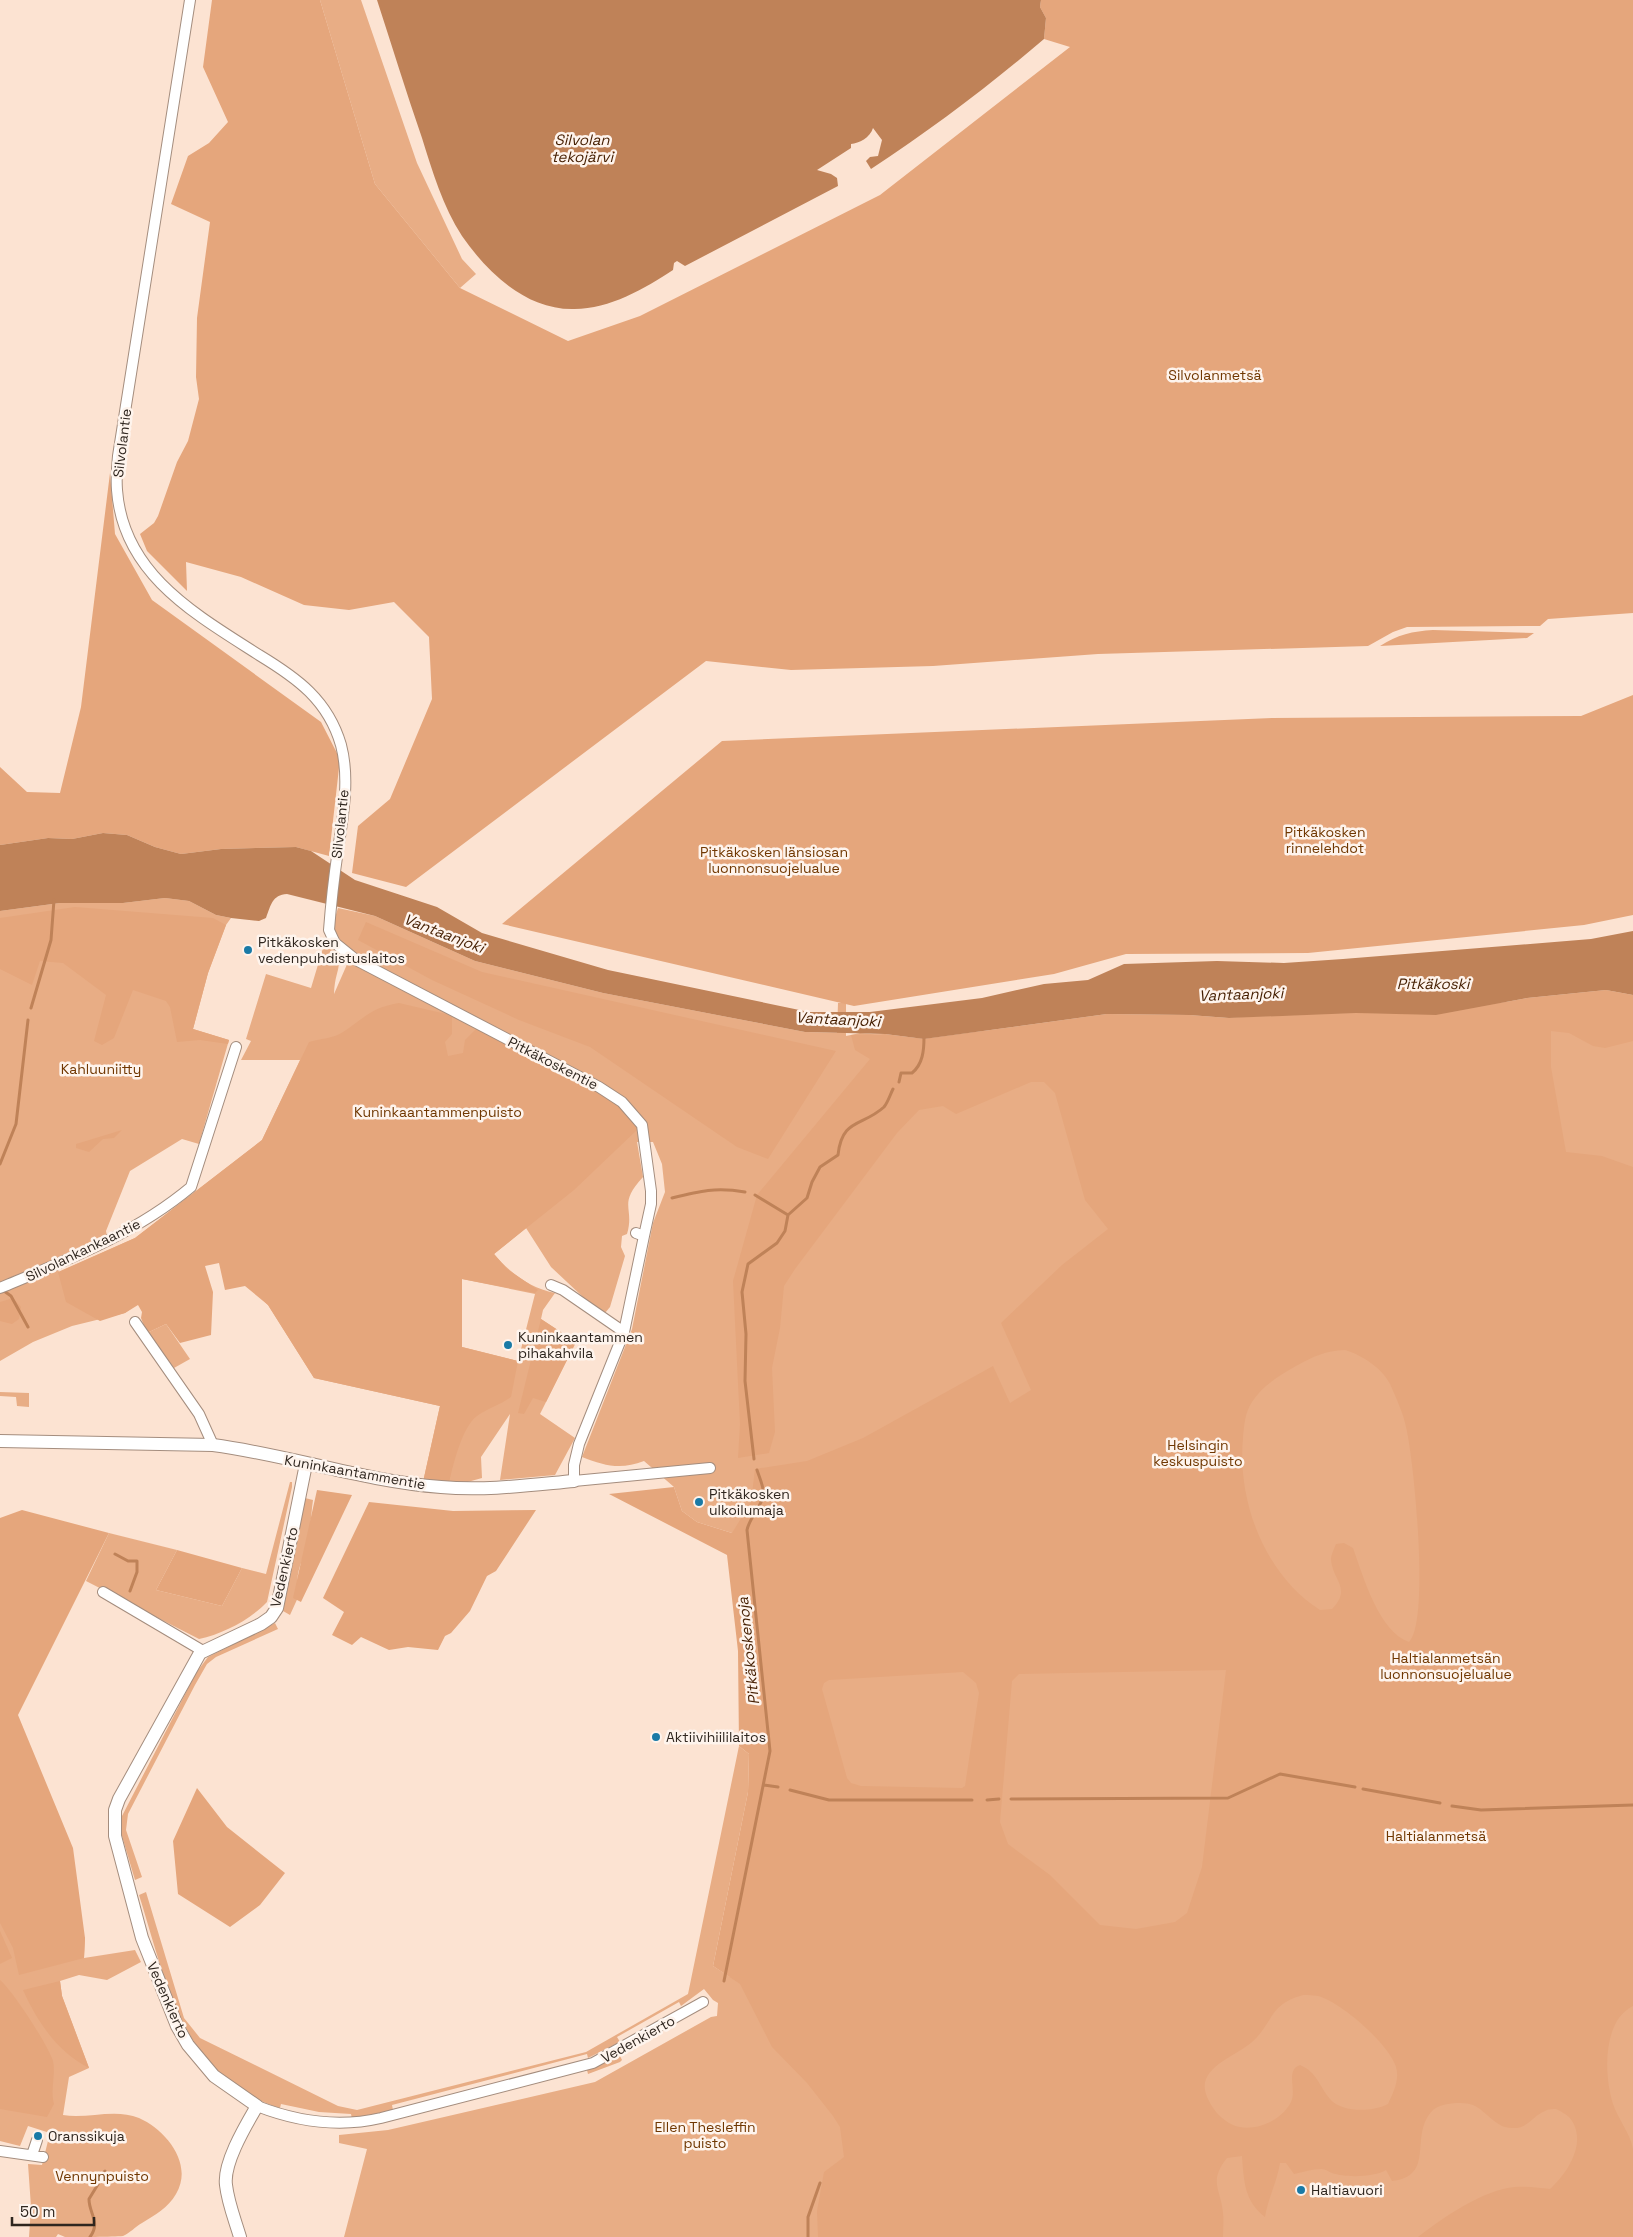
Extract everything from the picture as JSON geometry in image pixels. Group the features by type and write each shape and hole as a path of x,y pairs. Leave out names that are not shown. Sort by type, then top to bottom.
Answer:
{"street":[{"name":"Silvolantie","path":"190,0 118,456 116,489 118,501 128,535 141,560 158,582 180,603 303,684 323,707 335,730 344,758 344,813 330,912 330,935 335,943 356,960"},
{"name":"Pitkäkoskentie","path":"356,960 459,1016 599,1086 622,1102 642,1125 649,1162 651,1204 640,1234 624,1332 580,1444 574,1465 574,1482"},
{"name":"Silvolankankaantie","path":"0,1288 128,1232 173,1202 191,1187 236,1047"},
{"path":"551,1285 563,1290 624,1332"},
{"path":"132,1321 199,1414 213,1445"},
{"name":"Kuninkaantammentie","path":"0,1441 213,1445 241,1449 306,1464 440,1487 475,1488 574,1482 710,1468"},
{"name":"Vedenkierto","path":"306,1464 277,1608 262,1624 203,1650 119,1799 114,1823 142,1938 177,2026 188,2045 214,2076 257,2106 335,2130 593,2064 703,2002"},
{"path":"102,1592 203,1650"},
{"path":"240,2237 230,2202 226,2175 242,2134 257,2106"},
{"path":"32,2155 37,2140"},
{"path":"0,2151 43,2157"}],"green space":[{"name":"Silvolanmetsä","path":"212,0 320,0 375,184 460,288 568,341 640,316 880,195 1070,47 1044,39 1046,18 1040,7 1041,0 1633,0 1633,613 1548,619 1540,626 1407,627 1393,632 1368,646 1098,654 933,666 791,670 706,661 406,887 352,873 358,826 390,799 432,699 429,637 394,602 349,610 304,605 241,577 186,562 187,591 147,551 140,534 154,523 158,516 177,462 188,441 199,399 196,377 197,318 210,222 171,204 188,156 209,143 228,122 203,67"},
{"path":"320,0 361,0 417,163 462,259 476,274 460,288 375,184"},
{"path":"110,473 115,534 152,600 321,722 340,759 329,856 296,847 221,849 181,854 155,847 127,835 103,833 72,839 48,838 0,845 0,767 27,792 60,793 81,707"},
{"path":"1433,630 1534,633 1527,638 1380,646 1405,634"},
{"path":"1633,695 1633,915 1584,925 1308,953 1126,954 1054,974 854,1006 502,924 722,741 1272,718 1581,716"},
{"name":"Kahluuniitty","path":"165,898 189,901 216,915 231,918 226,925 208,973 193,1029 229,1040 199,1144 182,1139 130,1171 106,1231 107,1236 0,1284 0,911 60,903 123,903"},
{"path":"75,907 213,918 226,925 208,973 193,1029 229,1040 228,1044 200,1040 177,1042 170,1007 166,1001 133,990 114,1038 102,1045 94,1041 106,995 63,963 40,961 32,985 0,969 0,918"},
{"name":"Haltialanmetsä","path":"338,908 375,916 475,961 603,993 805,1032 837,1033 838,1003 846,1003 846,1036 860,1033 924,1039 975,1032 1633,995 1633,2237 344,2237 367,2149 339,2143 339,2135 388,2130 595,2082 711,2017 717,2016 718,2003 704,1989 681,2006 679,2002 617,2037 620,2042 588,2058 587,2054 392,2105 393,2110 352,2119 351,2114 319,2112 281,2104 280,2108 247,2094 220,2074 199,2050 183,2022 170,1992 139,1895 146,1892 184,2018 200,2038 338,2106 357,2110 586,2052 688,1994 739,1746 749,1754 748,1792 713,1966 730,1977 768,1847 732,1533 697,1522 682,1511 674,1487 644,1461 636,1464 613,1466 582,1457 632,1329 653,1223 665,1192 662,1164 653,1142 637,1142 643,1177 635,1186 629,1200 629,1225 627,1234 622,1236 621,1247 625,1256 610,1307 605,1313 599,1312 551,1267 526,1228 494,1254 521,1279 546,1291 555,1293 543,1310 541,1319 576,1342 540,1414 575,1438 555,1475 500,1480 510,1414 481,1457 482,1478 464,1483 423,1482 440,1406 314,1378 268,1305 213,1250 125,1313 72,1326 33,1342 0,1361 0,1292 58,1269 59,1272 135,1238 262,1140 300,1060 241,1060 251,1041 246,1039 266,974 311,988 326,938 337,955 339,966 334,994 352,953 335,937 333,924","holes":["462,1279 535,1294 518,1361 462,1347"]},
{"path":"366,922 482,972 836,1051 768,1159 737,1147 590,1047 519,1020 432,980 358,940"},
{"name":"Haltialanmetsä","path":"1606,990 1633,995 1633,1041 1605,1048 1593,1046 1569,1033 1551,1031 1551,1067 1566,1152 1602,1156 1633,1167 1633,2006 1623,2013 1616,2024 1611,2036 1607,2065 1613,2104 1633,2149 1633,2237 1418,2237 1451,2214 1489,2193 1515,2187 1550,2189 1569,2165 1577,2146 1575,2126 1569,2117 1556,2109 1546,2110 1526,2124 1512,2128 1501,2125 1473,2105 1458,2103 1446,2104 1436,2108 1426,2120 1422,2131 1418,2163 1414,2171 1406,2178 1392,2181 1386,2170 1360,2176 1338,2175 1324,2169 1294,2174 1286,2163 1280,2163 1265,2217 1253,2204 1246,2190 1242,2156 1227,2158 1221,2166 1217,2180 1223,2213 1223,2237 818,2237 817,2211 824,2172 844,2157 840,2127 807,2083 772,2047 740,1984 713,1966 748,1792 749,1754 739,1746 738,1651 727,1555 609,1494 674,1487 682,1511 697,1522 732,1533 751,1502 755,1469 807,1461 863,1438 993,1366 1010,1403 1031,1390 1001,1323 1062,1265 1108,1229 1085,1200 1055,1093 1044,1082 1031,1082 956,1114 943,1106 919,1110 897,1133 784,1286 780,1328 772,1368 775,1432 769,1453 738,1458 740,1424 733,1281 757,1195 870,1059 855,1050 851,1035 885,1034 924,1039 1107,1014 1189,1015 1229,1018 1356,1013 1436,1015 1527,998","holes":["1345,1350 1358,1355 1382,1373 1390,1384 1405,1422 1413,1471 1419,1574 1419,1604 1415,1628 1409,1642 1398,1636 1381,1615 1367,1587 1353,1548 1344,1543 1336,1544 1331,1560 1340,1585 1341,1595 1332,1609 1320,1610 1301,1595 1284,1577 1270,1557 1250,1511 1242,1462 1244,1424 1250,1406 1261,1391 1284,1373 1314,1357","1226,1670 1202,1867 1187,1913 1175,1922 1136,1929 1100,1925 1050,1875 1008,1844 1000,1822 1012,1681 1019,1674","963,1672 976,1683 979,1693 965,1786 962,1788 861,1786 851,1783 847,1778 822,1689 824,1683 829,1680","1309,1995 1328,2000 1351,2015 1374,2036 1392,2058 1396,2067 1397,2077 1388,2104 1366,2110 1350,2109 1335,2104 1314,2075 1300,2065 1293,2071 1291,2102 1273,2120 1257,2127 1249,2128 1233,2125 1219,2115 1211,2105 1205,2090 1210,2072 1252,2042 1273,2014 1292,1999"]},
{"name":"Kuninkaantammenpuisto","path":"399,1003 452,1017 452,1034 445,1042 448,1056 463,1053 465,1040 477,1028 615,1100 636,1120 638,1129 574,1190 494,1254 507,1269 538,1290 535,1293 462,1279 462,1347 518,1361 511,1397 481,1413 472,1421 459,1447 449,1483 423,1482 440,1406 314,1378 268,1305 245,1286 225,1290 219,1263 205,1266 213,1292 211,1335 180,1343 166,1324 147,1333 141,1318 142,1312 138,1305 125,1313 100,1321 66,1302 58,1272 135,1238 262,1140 309,1042 340,1034 375,1010"},
{"path":"122,1130 114,1138 103,1139 89,1152 76,1148 76,1144"},
{"path":"13,1298 21,1307 19,1319 12,1324 0,1321 0,1302"},
{"path":"541,1319 576,1342 546,1402 533,1398 524,1414 518,1413"},
{"path":"166,1324 190,1359 174,1368 147,1333"},
{"path":"0,1392 29,1393 29,1407 17,1406 16,1397 0,1396"},
{"path":"290,1482 292,1482 292,1487 267,1602 253,1615 227,1630 199,1639 86,1581 109,1533 177,1550 156,1590 222,1606 242,1568 266,1574"},
{"path":"317,1490 352,1495 301,1602 293,1598"},
{"path":"305,1498 313,1500 310,1530 297,1579 300,1593 290,1615 283,1611"},
{"path":"369,1502 453,1511 536,1510 496,1571 487,1576 470,1611 451,1633 445,1636 438,1650 408,1647 389,1650 361,1637 352,1645 332,1635 344,1612 323,1598"},
{"path":"22,1510 109,1533 18,1715 73,1848 85,1938 84,1958 19,1975 13,1948 0,1923 0,1518"},
{"path":"177,1550 242,1568 222,1606 156,1590"},
{"path":"275,1623 278,1629 216,1657 207,1664 195,1685 128,1814 126,1830 142,1877 135,1880 122,1836 122,1816 196,1673 208,1657"},
{"path":"197,1788 227,1827 285,1873 260,1905 230,1927 178,1894 173,1841"},
{"name":"Vennynpuisto","path":"0,1828 85,1938 84,1958 135,1950 141,1962 107,1980 79,1975 60,1981 62,1996 89,2068 69,2077 63,2115 121,2114 139,2118 149,2123 167,2139 174,2149 182,2171 181,2183 173,2199 161,2211 123,2236 65,2237 58,2234 56,2237 29,2237 31,2207 28,2164 42,2165 50,2133 28,2126 20,2146 0,2141"},
{"path":"0,1931 12,1958 0,1964"},
{"path":"0,1980 29,2019 53,2061 54,2104 47,2117 0,2109"},
{"path":"60,1981 62,1996 89,2068 67,2053 49,2035 23,1990"},
{"path":"620,2056 622,2060 620,2062 588,2074 587,2070"}],"water":[{"name":"Silvolan tekojärvi","path":"377,0 1041,0 1040,7 1046,18 1044,39 960,107 871,169 866,161 870,157 878,156 882,140 873,128 867,137 851,144 851,148 817,170 837,178 838,186 685,266 677,261 674,263 673,270 638,291 599,306 572,309 538,303 509,286 483,263 455,225 434,175"},
{"name":"Pitkäkoski","path":"103,833 127,835 155,847 181,854 221,849 296,847 311,851 355,880 437,907 482,933 608,970 809,1012 870,1012 982,998 1044,984 1088,980 1124,964 1217,961 1284,963 1591,939 1633,931 1633,995 1606,990 1527,998 1436,1015 1356,1013 1229,1018 1189,1015 1107,1014 924,1039 885,1034 805,1032 603,993 475,961 375,916 287,894 278,896 271,905 266,918 259,921 216,915 189,901 165,898 123,903 60,903 0,911 0,845 48,838 72,839"}],"waterway":[{"path":"31,1008 51,940 54,900"},
{"path":"0,1164 16,1124 28,1020"},
{"name":"Pitkäkoskenoja","path":"899,1082 901,1073 912,1073 919,1065 923,1052 924,1037"},
{"name":"Pitkäkoskenoja","path":"754,1459 745,1381 746,1334 742,1292 748,1264 777,1243 785,1231 788,1215 807,1198 812,1182 820,1167 838,1155 840,1143 844,1135 854,1125 884,1107 893,1089"},
{"path":"672,1198 708,1190 745,1192"},
{"path":"755,1195 788,1215"},
{"path":"4,1291 11,1296 28,1327"},
{"name":"Pitkäkoskenoja","path":"724,1981 770,1751 747,1530 763,1494 757,1470"},
{"path":"115,1554 128,1561 137,1561 137,1572 130,1591"},
{"path":"1011,1799 1228,1798 1280,1774 1355,1787"},
{"path":"764,1785 778,1787"},
{"path":"1363,1789 1440,1803"},
{"path":"790,1790 829,1800 972,1800"},
{"path":"987,1800 999,1799"},
{"path":"1452,1806 1481,1810 1633,1805"},
{"path":"90,2237 95,2222 89,2199 100,2181 99,2177 105,2171"},
{"path":"808,2237 808,2217 820,2183"}],"place":[{"name":"Pitkäkosken vedenpuhdistuslaitos","path":"248,950"},
{"name":"Kuninkaantammen pihakahvila","path":"508,1345"},
{"name":"Pitkäkosken ulkoilumaja","path":"699,1502"},
{"name":"Aktiivihiililaitos","path":"656,1737"},
{"name":"Oranssikuja","path":"38,2136"},
{"name":"Haltiavuori","path":"1301,2190"}],"park label":[{"name":"Pitkäkosken rinnelehdot","path":"1325,840"},
{"name":"Pitkäkosken länsiosan luonnonsuojelualue","path":"774,860"},
{"name":"Helsingin keskuspuisto","path":"1198,1454"},
{"name":"Haltialanmetsän luonnonsuojelualue","path":"1446,1666"},
{"name":"Ellen Thesleffin puisto","path":"705,2136"}],"water label":[{"name":"Vantaanjoki","path":"444,933"},
{"name":"Vantaanjoki","path":"1241,994"},
{"name":"Vantaanjoki","path":"838,1019"}]}
